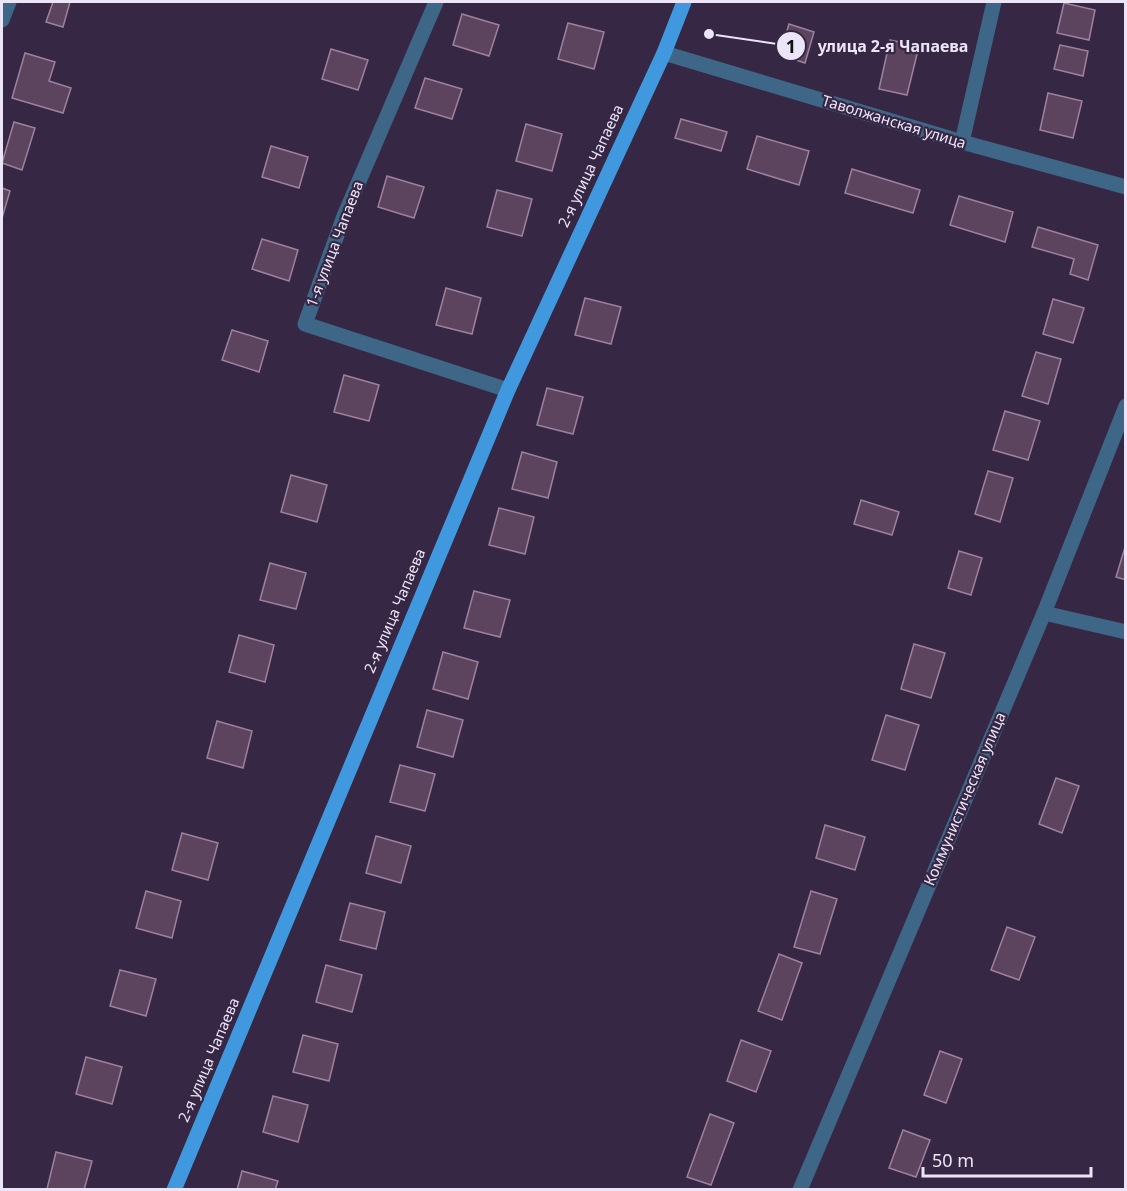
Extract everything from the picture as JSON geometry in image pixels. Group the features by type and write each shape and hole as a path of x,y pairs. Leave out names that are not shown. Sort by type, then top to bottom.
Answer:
{"main road":[{"name":"2-я улица Чапаева","path":"174,1190 508,390 664,52 684,2"}],"street":[{"path":"2,20 9,2"},
{"name":"1-я улица Чапаева","path":"435,2 344,216 305,324 508,390"},
{"path":"962,142 994,2"},
{"name":"Таволжанская улица","path":"664,52 962,142 1125,187"},
{"name":"Коммунистическая улица","path":"800,1190 1044,613 1125,406"},
{"path":"1044,613 1125,632"}],"building":[{"path":"53,2 70,2 63,27 46,22"},
{"path":"1064,3 1095,10 1089,40 1057,33"},
{"path":"462,14 499,25 489,56 453,45"},
{"path":"568,23 604,32 594,69 558,59"},
{"path":"789,24 814,32 805,63 780,55"},
{"path":"890,40 919,46 907,95 879,89"},
{"path":"1060,45 1088,51 1083,76 1054,69"},
{"path":"331,49 368,60 358,90 322,79"},
{"path":"25,53 55,62 49,81 71,88 63,113 12,98"},
{"path":"425,78 462,89 452,119 415,108"},
{"path":"1048,93 1082,101 1073,138 1040,130"},
{"path":"681,119 727,132 721,151 675,138"},
{"path":"14,122 35,128 22,170 2,163"},
{"path":"526,124 562,134 552,171 516,161"},
{"path":"757,136 809,151 799,185 747,169"},
{"path":"271,146 308,157 299,188 262,177"},
{"path":"852,169 920,190 913,213 845,193"},
{"path":"387,176 424,187 414,218 378,207"},
{"path":"2,188 10,191 2,218"},
{"path":"497,190 532,199 522,236 487,227"},
{"path":"959,196 1013,212 1005,242 950,225"},
{"path":"1038,227 1098,245 1088,280 1070,274 1074,259 1032,247"},
{"path":"262,239 298,250 289,281 252,269"},
{"path":"446,288 481,298 472,334 436,325"},
{"path":"585,298 621,307 611,344 575,335"},
{"path":"1053,299 1084,308 1073,343 1043,334"},
{"path":"232,330 268,341 259,372 222,360"},
{"path":"1036,352 1061,359 1048,404 1022,396"},
{"path":"344,375 379,385 369,421 334,412"},
{"path":"547,388 583,397 573,434 537,425"},
{"path":"1005,411 1040,421 1028,460 993,450"},
{"path":"522,452 557,462 548,498 512,489"},
{"path":"988,471 1013,478 1000,522 975,514"},
{"path":"291,475 327,485 317,522 281,512"},
{"path":"861,500 899,512 892,535 854,524"},
{"path":"499,508 534,517 525,554 489,545"},
{"path":"1126,544 1126,580 1116,577"},
{"path":"959,551 982,558 971,595 948,588"},
{"path":"270,563 306,573 296,609 260,600"},
{"path":"474,591 510,600 500,637 464,628"},
{"path":"239,635 274,645 265,682 229,672"},
{"path":"914,644 945,653 931,698 901,689"},
{"path":"443,652 478,662 468,699 433,689"},
{"path":"427,710 463,720 453,757 417,747"},
{"path":"886,715 919,725 905,770 872,760"},
{"path":"217,721 252,731 243,768 207,758"},
{"path":"400,765 435,774 425,811 390,802"},
{"path":"1056,778 1079,786 1062,833 1039,824"},
{"path":"825,825 865,837 855,870 816,858"},
{"path":"182,833 218,843 208,880 172,870"},
{"path":"376,836 411,846 401,883 366,873"},
{"path":"146,891 181,901 172,938 136,928"},
{"path":"811,891 837,899 820,954 794,947"},
{"path":"350,903 385,912 376,949 340,940"},
{"path":"1007,927 1035,937 1019,980 991,970"},
{"path":"779,954 802,963 782,1020 758,1011"},
{"path":"326,965 362,975 352,1012 316,1002"},
{"path":"120,970 156,979 146,1016 110,1006"},
{"path":"303,1035 338,1044 329,1081 293,1072"},
{"path":"741,1040 771,1051 756,1092 727,1081"},
{"path":"940,1051 962,1059 946,1103 924,1095"},
{"path":"86,1057 122,1067 112,1104 76,1094"},
{"path":"273,1096 308,1105 298,1142 263,1132"},
{"path":"710,1114 734,1123 711,1185 687,1177"},
{"path":"903,1130 930,1140 916,1177 889,1168"},
{"path":"56,1152 92,1161 84,1190 47,1189"},
{"path":"242,1171 278,1181 275,1190 237,1190"}],"place":[{"name":"улица 2-я Чапаева","path":"709,34"}]}
